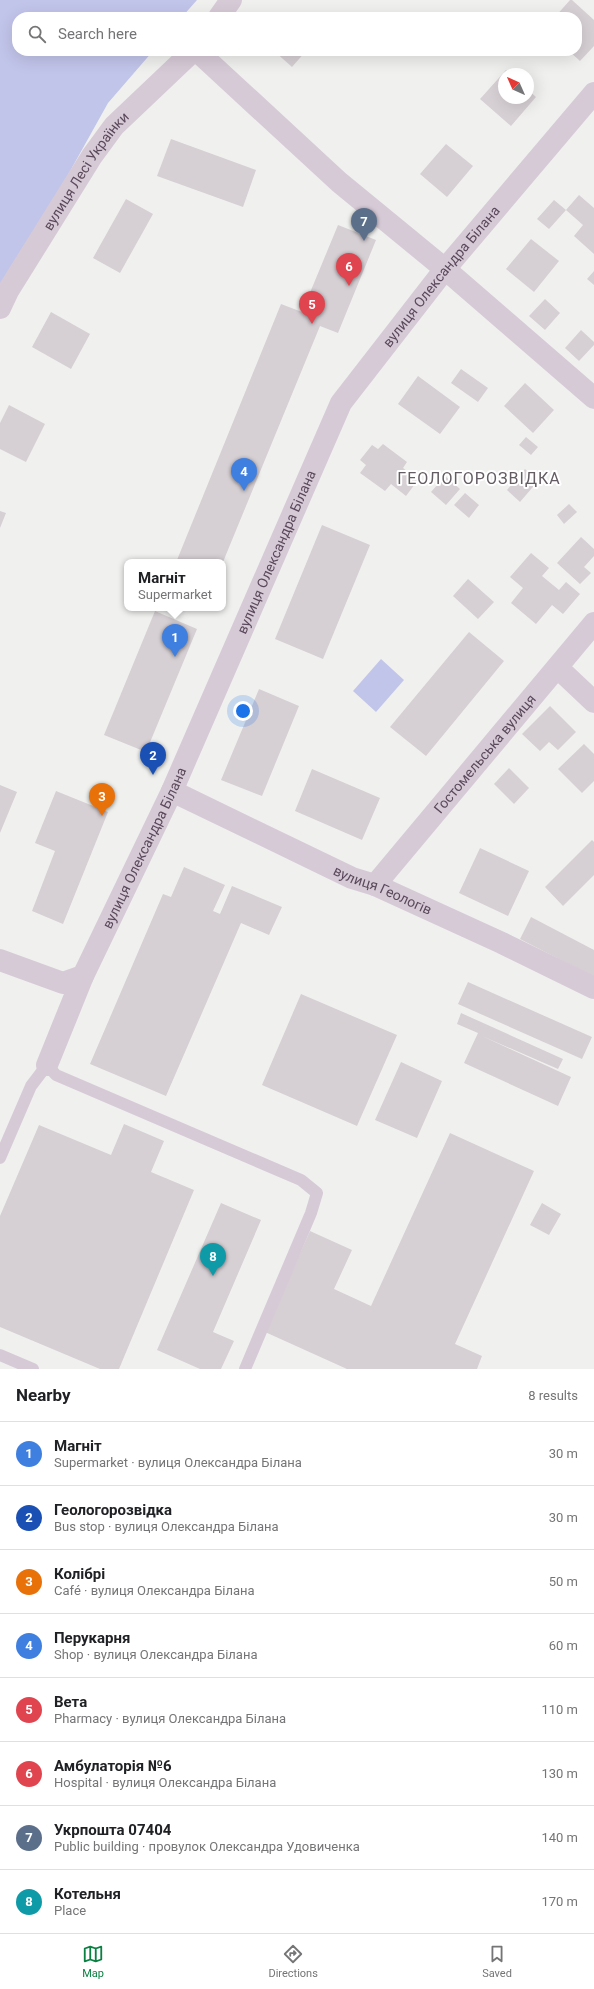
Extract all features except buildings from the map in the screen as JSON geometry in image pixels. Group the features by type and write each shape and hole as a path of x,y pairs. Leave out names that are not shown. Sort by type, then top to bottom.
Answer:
{"street":[{"path":"223,12 231,0"},
{"name":"вулиця Лесі Українки","path":"0,308 8,291 92,156 114,126 188,56"},
{"path":"202,56 339,182 445,269 594,398"},
{"name":"вулиця Олександра Білана","path":"47,1065 83,976 172,791 341,403 445,269 594,93"},
{"name":"Гостомельська вулиця","path":"375,885 558,668 594,623"},
{"path":"558,668 594,702"},
{"name":"вулиця Геологів","path":"172,791 352,878 375,885 594,988"},
{"path":"0,960 63,983 83,976"}],"lane":[{"path":"0,1158 31,1086 47,1065 56,1075 301,1180 317,1193 311,1213 246,1369"},
{"path":"0,1354 33,1369"}],"shaded area":[{"path":"0,0 197,0 186,12 12,12 12,56 149,56 108,103 0,297"},
{"path":"381,659 404,680 376,712 353,691"}],"place":[{"name":"Укрпошта 07404","path":"364,241"},
{"name":"Амбулаторія №6","path":"349,286"},
{"name":"Вета","path":"312,324"},
{"name":"Перукарня","path":"244,491"},
{"name":"Магніт","path":"175,657"},
{"name":"Геологорозвідка","path":"153,775"},
{"name":"Колібрі","path":"102,816"},
{"name":"Котельня","path":"213,1276"}],"district":[{"name":"ГЕОЛОГОРОЗВІДКА","path":"479,478"}]}
